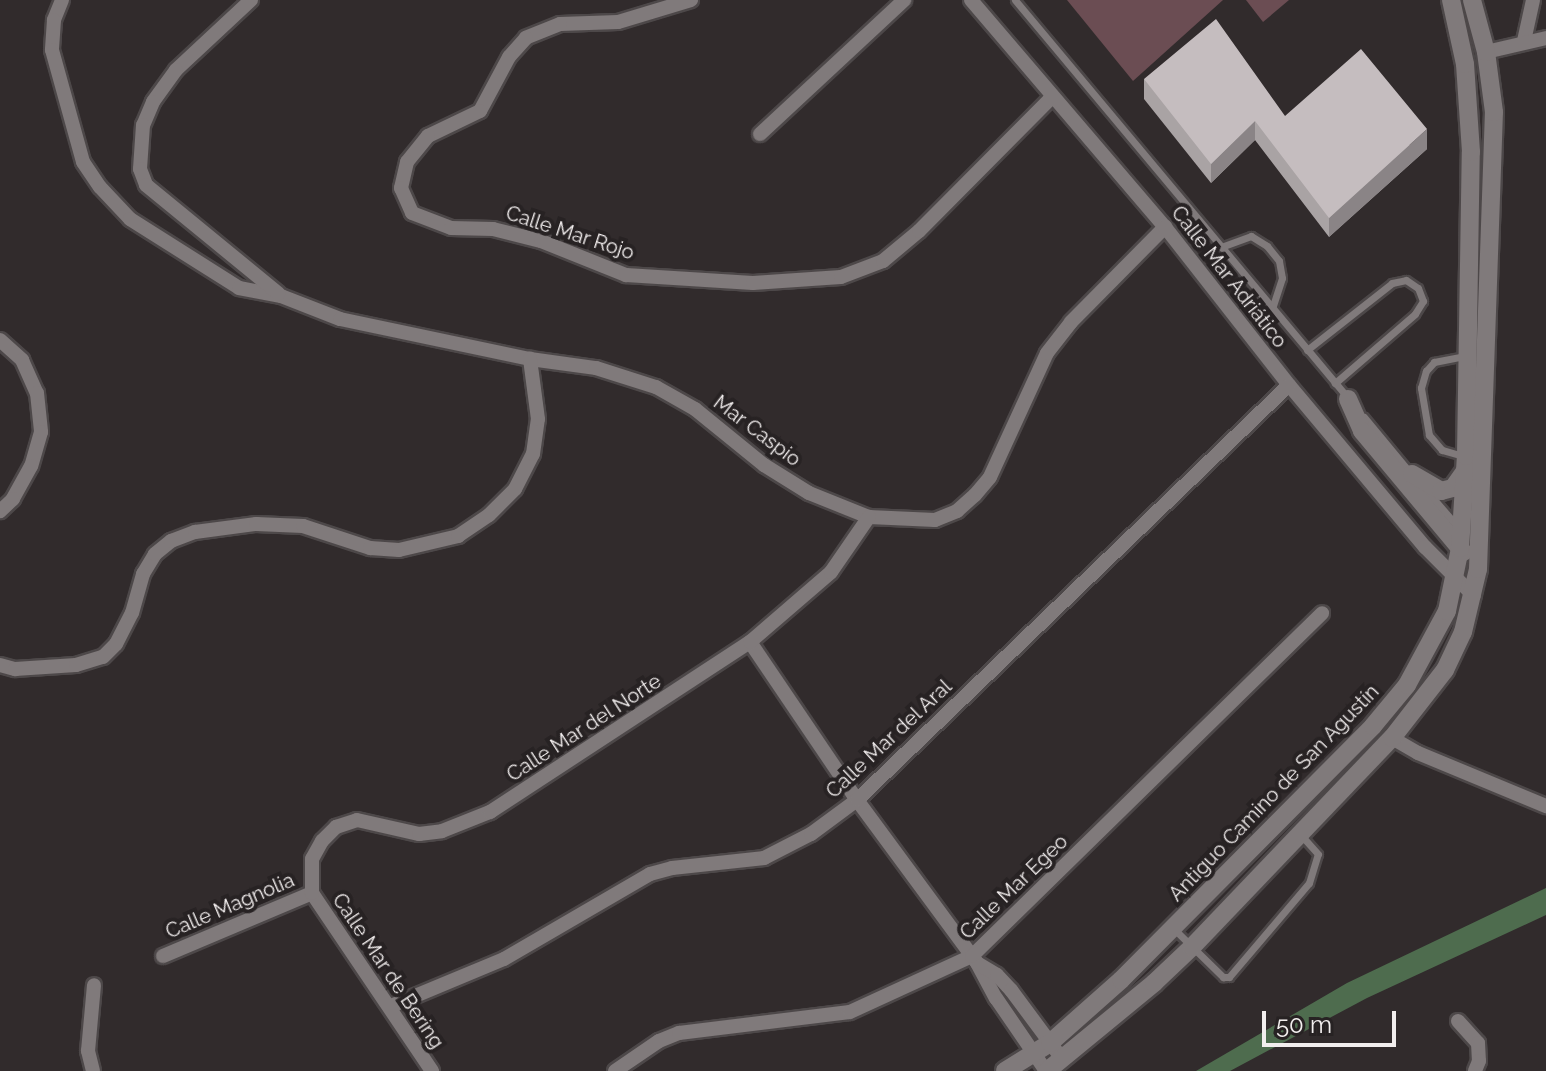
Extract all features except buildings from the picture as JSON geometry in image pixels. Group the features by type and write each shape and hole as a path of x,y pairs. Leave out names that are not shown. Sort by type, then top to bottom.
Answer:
{"street":[{"path":"62,0 54,20 52,50 83,162 100,187 130,219 239,288 281,296"},
{"path":"251,0 176,70 153,102 143,125 140,169 146,185 281,296"},
{"name":"Calle Mar Rojo","path":"691,0 618,22 560,24 526,38 509,57 480,111 428,136 407,162 401,188 412,213 451,228 493,229 541,241 626,275 753,283 841,277 883,261 919,231 1052,97"},
{"path":"760,134 904,0"},
{"name":"Calle Mar Adriático","path":"971,0 1165,227 1289,385 1455,580 1474,596"},
{"name":"Antiguo Camino de San Agustín","path":"1046,1071 1063,1060 1192,947 1392,738 1445,670 1463,632 1478,569 1462,522 1466,463 1469,105 1451,0"},
{"name":"Antiguo Camino de San Agustín","path":"1005,1071 1050,1043 1174,929 1391,706 1437,634 1455,580 1462,522 1494,112 1486,52 1472,0"},
{"path":"1524,41 1533,0"},
{"path":"1486,52 1546,38"},
{"name":"Mar Caspio","path":"281,296 340,319 530,359 596,368 656,387 695,409 775,472 809,493 869,517 935,520 957,511 990,477 1047,353 1071,322 1165,227"},
{"path":"0,340 22,360 37,393 41,432 31,466 13,499 0,511"},
{"path":"0,665 15,669 76,665 103,657 116,644 132,613 143,574 155,554 171,541 195,532 256,524 303,526 370,548 399,550 458,536 489,515 515,489 533,454 538,419 530,359"},
{"name":"Calle Mar del Aral","path":"391,1006 504,959 650,874 672,868 764,858 783,850 857,800 1289,385"},
{"path":"1348,399 1362,431 1462,522 1478,569"},
{"path":"1412,474 1441,491 1453,488 1466,463"},
{"name":"Calle Mar del Norte","path":"312,893 312,859 322,841 336,827 357,820 419,834 442,831 490,812 750,642 831,572 869,517"},
{"name":"Calle Mar Egeo","path":"615,1071 659,1041 679,1033 850,1012 975,960 1322,613"},
{"path":"750,642 857,800 975,960 1046,1071"},
{"path":"1392,738 1418,753 1546,806"},
{"name":"Calle Magnolia","path":"163,956 312,893"},
{"name":"Calle Mar de Bering","path":"312,893 432,1071"},
{"path":"975,960 997,975 1063,1060"},
{"path":"93,1071 88,1051 94,985"},
{"path":"1458,1021 1478,1043 1479,1061 1475,1071"}],"lane":[{"path":"1015,0 1412,474 1462,522"},
{"path":"1221,247 1251,236 1267,246 1279,261 1282,278 1272,308"},
{"path":"1307,350 1392,283 1406,280 1418,288 1423,301 1415,314 1335,383"},
{"path":"1466,463 1442,450 1429,435 1421,388 1426,371 1434,362 1467,356"},
{"path":"1174,929 1223,977 1229,977 1309,883 1318,854 1299,833"}],"shaded area":[{"path":"1067,0 1223,0 1133,81"},
{"path":"1246,0 1289,0 1263,22"},
{"path":"1546,888 1546,915 1367,998 1230,1071 1196,1071 1347,983"}]}
